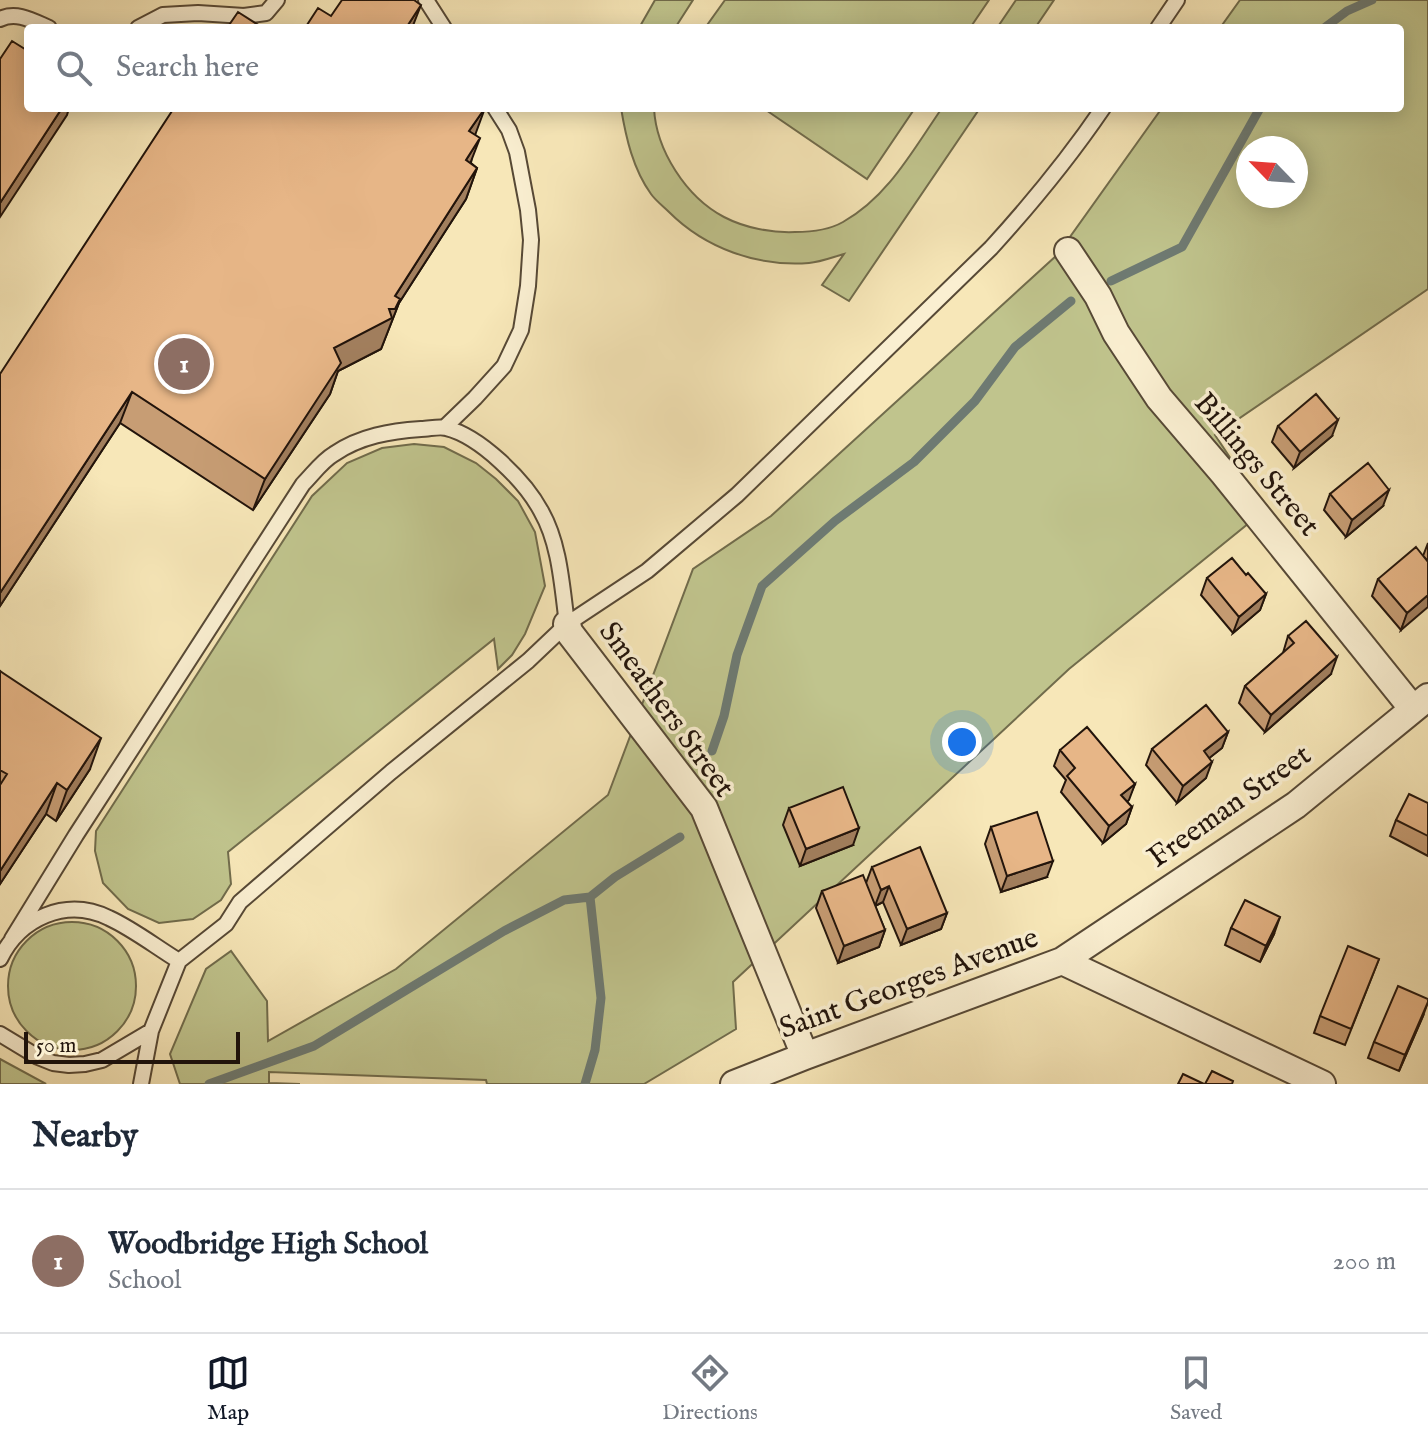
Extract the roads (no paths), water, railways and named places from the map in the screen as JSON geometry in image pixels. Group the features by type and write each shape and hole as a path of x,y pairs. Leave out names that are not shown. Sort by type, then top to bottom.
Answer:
{"street":[{"name":"Billings Street","path":"1068,251 1159,398 1420,703"},
{"name":"Smeathers Street","path":"567,624 569,632 704,808 805,1056"},
{"name":"Freeman Street","path":"1062,961 1296,805 1420,703"},
{"name":"Saint Georges Avenue","path":"734,1084 1062,961 1322,1084"}],"lane":[{"path":"146,24 163,15 198,13 244,16 266,13 277,0"},
{"path":"426,0 441,24"},
{"path":"1161,24 1177,0"},
{"path":"0,19 10,14 40,24"},
{"path":"445,427 504,366 521,330 531,240 528,210 517,152 509,130 498,112"},
{"path":"141,1084 151,1031 179,961 226,924 240,902 391,772 528,661 567,624 647,571 737,495 991,248 1028,208 1100,112"},
{"path":"0,959 76,835 303,484 333,454 387,432 445,427 470,439 505,464 526,486 543,513 555,548 567,624"},
{"path":"12,939 24,926 40,917 75,909 109,918 179,961"},
{"path":"0,1034 38,1057 69,1065 102,1060 151,1031"}],"waterway":[{"path":"1329,24 1347,11 1372,0"},
{"path":"1111,281 1182,247 1258,112"},
{"path":"712,751 724,716 737,655 762,586 835,521 914,462 975,401 1015,347 1071,301"},
{"path":"209,1084 314,1046 504,931 564,900 590,897 615,877 680,837"},
{"path":"585,1084 595,1050 601,998 590,897"}],"place":[{"name":"Woodbridge High School","path":"184,364"}]}
